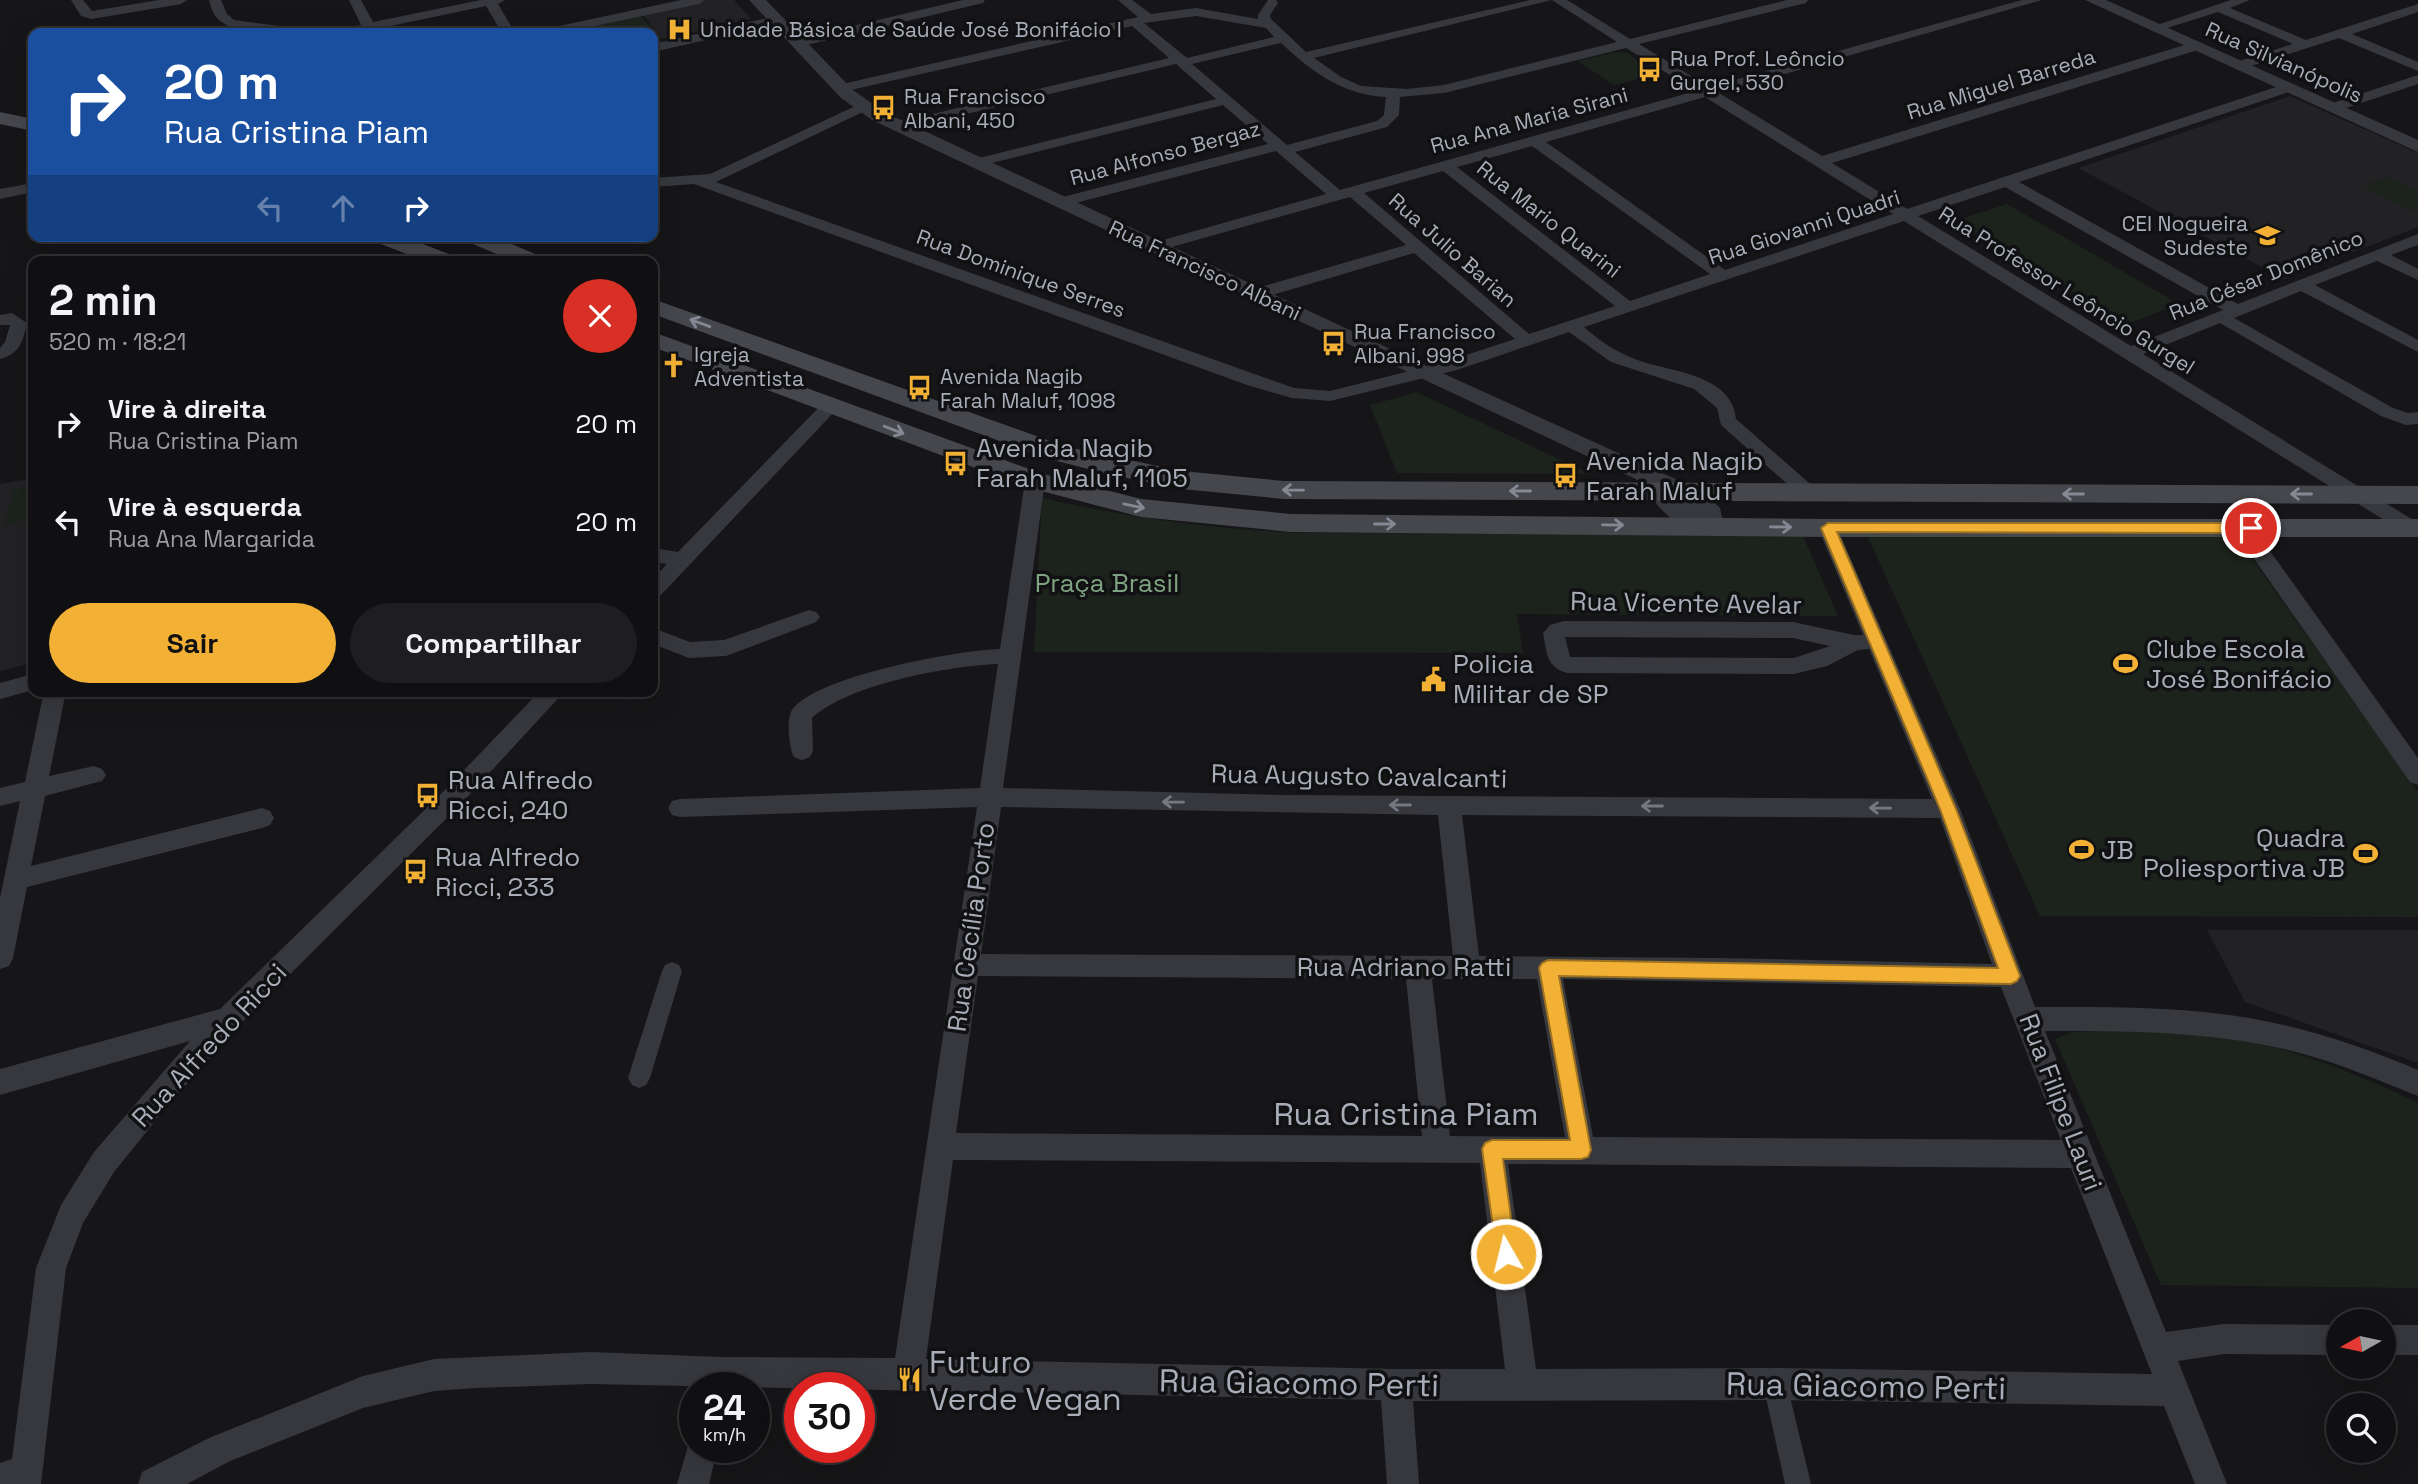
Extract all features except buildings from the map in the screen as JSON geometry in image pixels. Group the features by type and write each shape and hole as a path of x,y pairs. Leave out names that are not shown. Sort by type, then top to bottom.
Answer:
{"main road":[{"path":"0,118 28,124"},
{"path":"397,242 433,256"},
{"path":"488,242 520,256"},
{"path":"658,308 1013,438 1132,471 1231,486 1284,489 1665,488 1800,493 2418,495"},
{"path":"658,344 1035,481 1141,508 1282,523 1828,528 2415,528"},
{"path":"830,406 852,388 886,390"},
{"path":"1800,493 1828,528"},
{"path":"1846,493 1842,500 1845,510 1862,527"}],"street":[{"path":"74,0 85,13 106,19 181,0"},
{"path":"215,0 225,21 246,28"},
{"path":"355,0 369,27"},
{"path":"568,28 699,0"},
{"name":"Rua Francisco Albani","path":"757,0 842,88 864,106 899,126 1665,488 1676,509 1706,526"},
{"path":"798,43 979,0"},
{"path":"1124,0 1183,61 1282,148 1344,193"},
{"path":"1306,57 1546,0"},
{"name":"Rua Professor Leôncio Gurgel","path":"1558,0 2415,528"},
{"path":"842,88 1190,8 1262,4 1270,25 1306,57 1346,85 1392,93 1444,89 1802,0"},
{"name":"Rua Ana Maria Sirani","path":"1155,247 2036,0"},
{"name":"Rua Silvianópolis","path":"2093,0 2418,147"},
{"path":"2154,28 2244,0"},
{"path":"364,28 492,1 506,28"},
{"path":"1190,8 1270,25"},
{"path":"2219,8 2304,44"},
{"path":"2238,66 2418,8"},
{"path":"658,47 776,20"},
{"path":"2339,33 2418,67"},
{"path":"899,126 1285,38"},
{"name":"Rua Miguel Barreda","path":"1819,162 2196,46"},
{"path":"2332,108 2418,79"},
{"path":"2402,85 2418,92"},
{"name":"Rua Giovanni Quadri","path":"1330,396 1423,373 1527,341 2287,88"},
{"name":"Rua Alfonso Bergaz","path":"1060,202 1382,124 1390,120 1392,114 1392,93"},
{"path":"976,163 1228,100"},
{"path":"658,183 713,178 864,106"},
{"path":"1534,140 1723,276"},
{"name":"Rua Mario Quarini","path":"1445,165 1627,307"},
{"name":"Rua Dominique Serres","path":"699,181 1253,381 1292,393 1330,396"},
{"path":"2006,181 2387,412 2406,419 2418,418"},
{"path":"0,194 28,189"},
{"name":"Rua Julio Barian","path":"1344,193 1417,247 1527,341"},
{"name":"Rua César Domênico","path":"2130,353 2418,239"},
{"path":"1256,294 1417,247"},
{"path":"2378,255 2418,275"},
{"path":"2302,285 2418,347"},
{"path":"0,320 12,318 19,323 13,345 6,353 0,354"},
{"path":"1572,326 1595,345 1619,359 1678,374 1707,388 1726,407 1727,421 1800,493"},
{"path":"658,586 830,406"},
{"name":"Rua Cecília Porto","path":"908,1374 1035,481"},
{"name":"Rua Filipe Lauri","path":"1828,528 1866,642 1948,809 2211,1484"},
{"path":"2243,528 2418,776"},
{"path":"658,556 683,560"},
{"path":"658,638 689,650 726,648 809,617"},
{"name":"Rua Vicente Avelar","path":"1564,629 1793,630 1866,642 1819,660 1794,666 1567,665 1559,661 1554,633 1564,629"},
{"path":"802,751 801,715 809,706 823,698 914,666 972,657 1010,656"},
{"path":"0,691 28,683"},
{"path":"0,958 54,697"},
{"name":"Rua Alfredo Ricci","path":"17,1477 51,1268 71,1215 104,1162 158,1096 228,1019 452,799 548,697"},
{"path":"0,797 94,775"},
{"name":"Rua Augusto Cavalcanti","path":"680,808 989,797 1280,804 1948,809"},
{"path":"1450,805 1467,968"},
{"path":"16,880 262,818"},
{"name":"Rua Adriano Ratti","path":"965,965 1548,968 2011,976"},
{"path":"1418,967 1437,1149"},
{"path":"1548,968 1581,1150"},
{"path":"639,1078 672,971"},
{"path":"2029,1018 2146,1020 2225,1026 2337,1052 2418,1083"},
{"path":"0,1082 228,1019"},
{"name":"Rua Cristina Piam","path":"941,1146 2081,1154"},
{"path":"1492,1149 1523,1386"},
{"path":"2157,1349 2224,1339 2326,1340"},
{"path":"2396,1340 2418,1340"},
{"name":"Rua Giacomo Perti","path":"154,1484 220,1449 363,1392 434,1375 590,1368 679,1377"},
{"name":"Rua Giacomo Perti","path":"770,1379 908,1374 1396,1385 1774,1384 2173,1390"},
{"path":"1774,1384 1798,1484"},
{"path":"1396,1385 1404,1484"},
{"path":"692,1484 698,1463"}],"shaded area":[{"name":"Unidade Básica de Saúde José Bonifácio I","path":"709,0 734,0 751,19 662,39 658,28 653,28 643,15"},
{"path":"2290,96 2418,153 2418,227 2284,279 2078,168"},
{"path":"28,479 28,664 0,671 0,484"},
{"path":"2207,930 2418,930 2418,1063 2245,1002"}],"green space":[{"path":"641,16 652,28 587,28"},
{"path":"1616,52 1627,53 1658,74 1614,85 1578,61"},
{"path":"2387,177 2418,192 2418,213 2362,186"},
{"path":"2007,204 2179,304 2127,324 1954,221"},
{"path":"1418,392 1591,474 1397,473 1370,405"},
{"path":"28,487 28,520 4,525 14,490"},
{"name":"Praça Brasil","path":"1042,498 1172,522 1303,533 1802,534 1838,616 1517,614 1523,653 1034,652"},
{"name":"Clube Escola José Bonifácio","path":"1867,535 2236,536 2418,792 2418,917 2040,916"},
{"path":"2130,1030 2205,1034 2260,1044 2341,1069 2418,1103 2418,1288 2161,1285 2055,1039 2073,1032"}],"place":[{"name":"Unidade Básica de Saúde José Bonifácio I","path":"680,29"},
{"name":"Rua Prof. Leôncio Gurgel, 530","path":"1650,70"},
{"name":"Rua Francisco Albani, 450","path":"884,108"},
{"name":"CEI Nogueira Sudeste","path":"2268,235"},
{"name":"Rua Francisco Albani, 998","path":"1334,343"},
{"name":"Igreja Adventista","path":"674,366"},
{"name":"Avenida Nagib Farah Maluf, 1098","path":"920,388"},
{"name":"Avenida Nagib Farah Maluf, 1105","path":"956,463"},
{"name":"Avenida Nagib Farah Maluf","path":"1566,476"},
{"name":"Clube Escola José Bonifácio","path":"2126,664"},
{"name":"Policia Militar de SP","path":"1433,679"},
{"name":"Rua Alfredo Ricci, 240","path":"428,795"},
{"name":"JB","path":"2081,850"},
{"name":"Quadra Poliesportiva JB","path":"2365,853"},
{"name":"Rua Alfredo Ricci, 233","path":"415,872"},
{"name":"Futuro Verde Vegan","path":"909,1380"}],"route":[{"path":"1506,1254 1492,1149 1581,1150 1548,968 2011,976 1948,809 1828,528 2251,528"}]}
